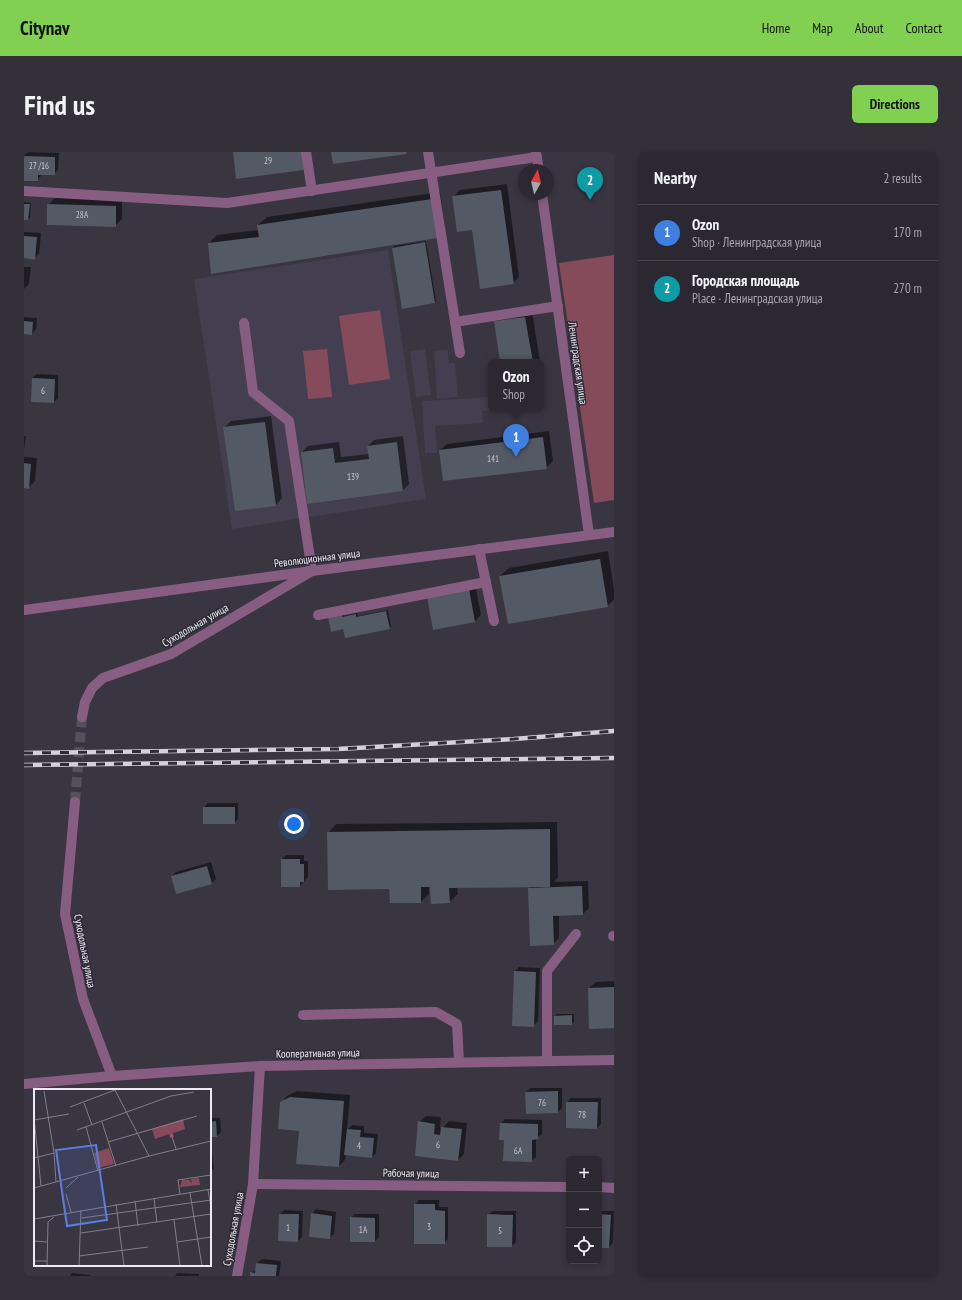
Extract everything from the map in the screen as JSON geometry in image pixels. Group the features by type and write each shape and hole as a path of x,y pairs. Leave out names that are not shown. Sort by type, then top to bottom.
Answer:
{"street":[{"path":"306,152 312,191"},
{"path":"428,152 460,353"},
{"path":"24,191 227,203 431,173 537,155"},
{"name":"Ленинградская улица","path":"543,200 589,536"},
{"path":"455,322 558,306"},
{"path":"244,323 253,392 289,422 312,571"},
{"name":"Революционная улица","path":"24,610 614,532"},
{"path":"479,549 494,621"},
{"name":"Суходольная улица","path":"82,717 85,702 92,688 103,678 171,654 312,571"},
{"path":"318,615 486,582"},
{"name":"Суходольная улица","path":"75,802 65,914 83,999 112,1076"},
{"path":"547,1061 547,971 576,934"},
{"path":"302,1015 436,1012 457,1024 459,1062"},
{"name":"Кооперативная улица","path":"24,1084 112,1076 260,1066 614,1060"},
{"name":"Суходольная улица","path":"236,1276 253,1184 260,1066"},
{"name":"Рабочая улица","path":"253,1184 566,1187"},
{"path":"602,1187 614,1188"}],"shaded area":[{"path":"388,250 426,499 232,529 194,279"},
{"path":"614,255 614,500 594,503 559,263"},
{"path":"380,310 390,379 349,385 339,316"},
{"path":"327,349 332,397 308,399 303,351"},
{"path":"425,349 431,395 416,397 410,351"},
{"path":"448,350 449,363 455,363 458,397 437,399 434,351"},
{"path":"488,397 488,410 482,411 483,423 435,426 437,453 425,453 422,401"}],"building":[{"path":"233,152 302,152 304,170 236,179"},
{"path":"331,152 406,152 407,154 333,164"},
{"path":"24,156 55,157 55,175 38,175 38,181 24,181"},
{"path":"501,190 514,284 480,289 472,230 457,232 452,196"},
{"path":"432,199 437,238 211,274 208,243 259,237 257,225"},
{"path":"24,204 30,204 28,220 24,220"},
{"path":"47,204 116,206 116,227 47,225"},
{"path":"24,236 37,237 35,260 24,258"},
{"path":"425,242 435,303 402,309 392,248"},
{"path":"525,317 532,359 500,359 494,321"},
{"path":"24,321 33,322 32,335 24,334"},
{"path":"32,378 55,379 54,403 31,402"},
{"path":"265,422 276,506 235,511 223,427"},
{"path":"543,437 547,469 443,481 439,450"},
{"path":"397,442 403,491 307,504 301,452 333,448 335,463 369,459 367,446"},
{"path":"24,463 31,464 29,489 24,488"},
{"path":"600,559 608,607 508,624 499,576"},
{"path":"469,589 475,622 433,630 427,597"},
{"path":"386,611 390,629 345,638 343,629 331,632 328,617 342,614 342,617 356,614 356,617"},
{"path":"203,807 235,807 235,824 203,824"},
{"path":"550,829 550,887 449,888 450,903 431,904 430,887 421,887 421,903 390,903 389,889 328,890 327,832"},
{"path":"281,859 300,859 300,864 304,864 304,882 300,882 300,887 281,887"},
{"path":"207,866 212,884 176,894 171,876"},
{"path":"582,886 583,915 553,916 554,945 530,946 528,888"},
{"path":"514,971 536,972 534,1027 512,1026"},
{"path":"614,987 614,1028 589,1029 588,988"},
{"path":"572,1015 572,1025 554,1025 554,1016"},
{"path":"558,1091 558,1113 526,1114 525,1092"},
{"path":"290,1097 344,1101 339,1167 296,1164 299,1131 278,1129 280,1102"},
{"path":"566,1102 598,1102 597,1129 566,1128"},
{"path":"216,1121 217,1137 211,1137 211,1122"},
{"path":"418,1121 435,1124 434,1134 440,1135 441,1127 462,1129 458,1161 415,1156"},
{"path":"500,1123 538,1124 538,1139 532,1140 532,1162 503,1161 504,1140 499,1140"},
{"path":"347,1129 361,1130 360,1137 374,1138 372,1158 344,1155"},
{"path":"414,1204 435,1204 435,1210 445,1211 445,1244 414,1244"},
{"path":"311,1213 332,1216 330,1239 309,1237"},
{"path":"279,1214 299,1214 298,1242 278,1241"},
{"path":"487,1214 513,1215 512,1247 487,1247"},
{"path":"602,1214 611,1215 609,1248 602,1248"},
{"path":"350,1217 375,1218 375,1242 350,1242"},
{"path":"256,1263 277,1265 276,1276 250,1276 250,1272 255,1273"}],"tunnel":[{"path":"75,802 82,717"}],"railway":[{"path":"24,753 338,749 514,739 614,731"},
{"path":"24,765 614,758"}],"place":[{"name":"Городская площадь","path":"590,200"},
{"name":"Ozon","path":"516,457"}]}
